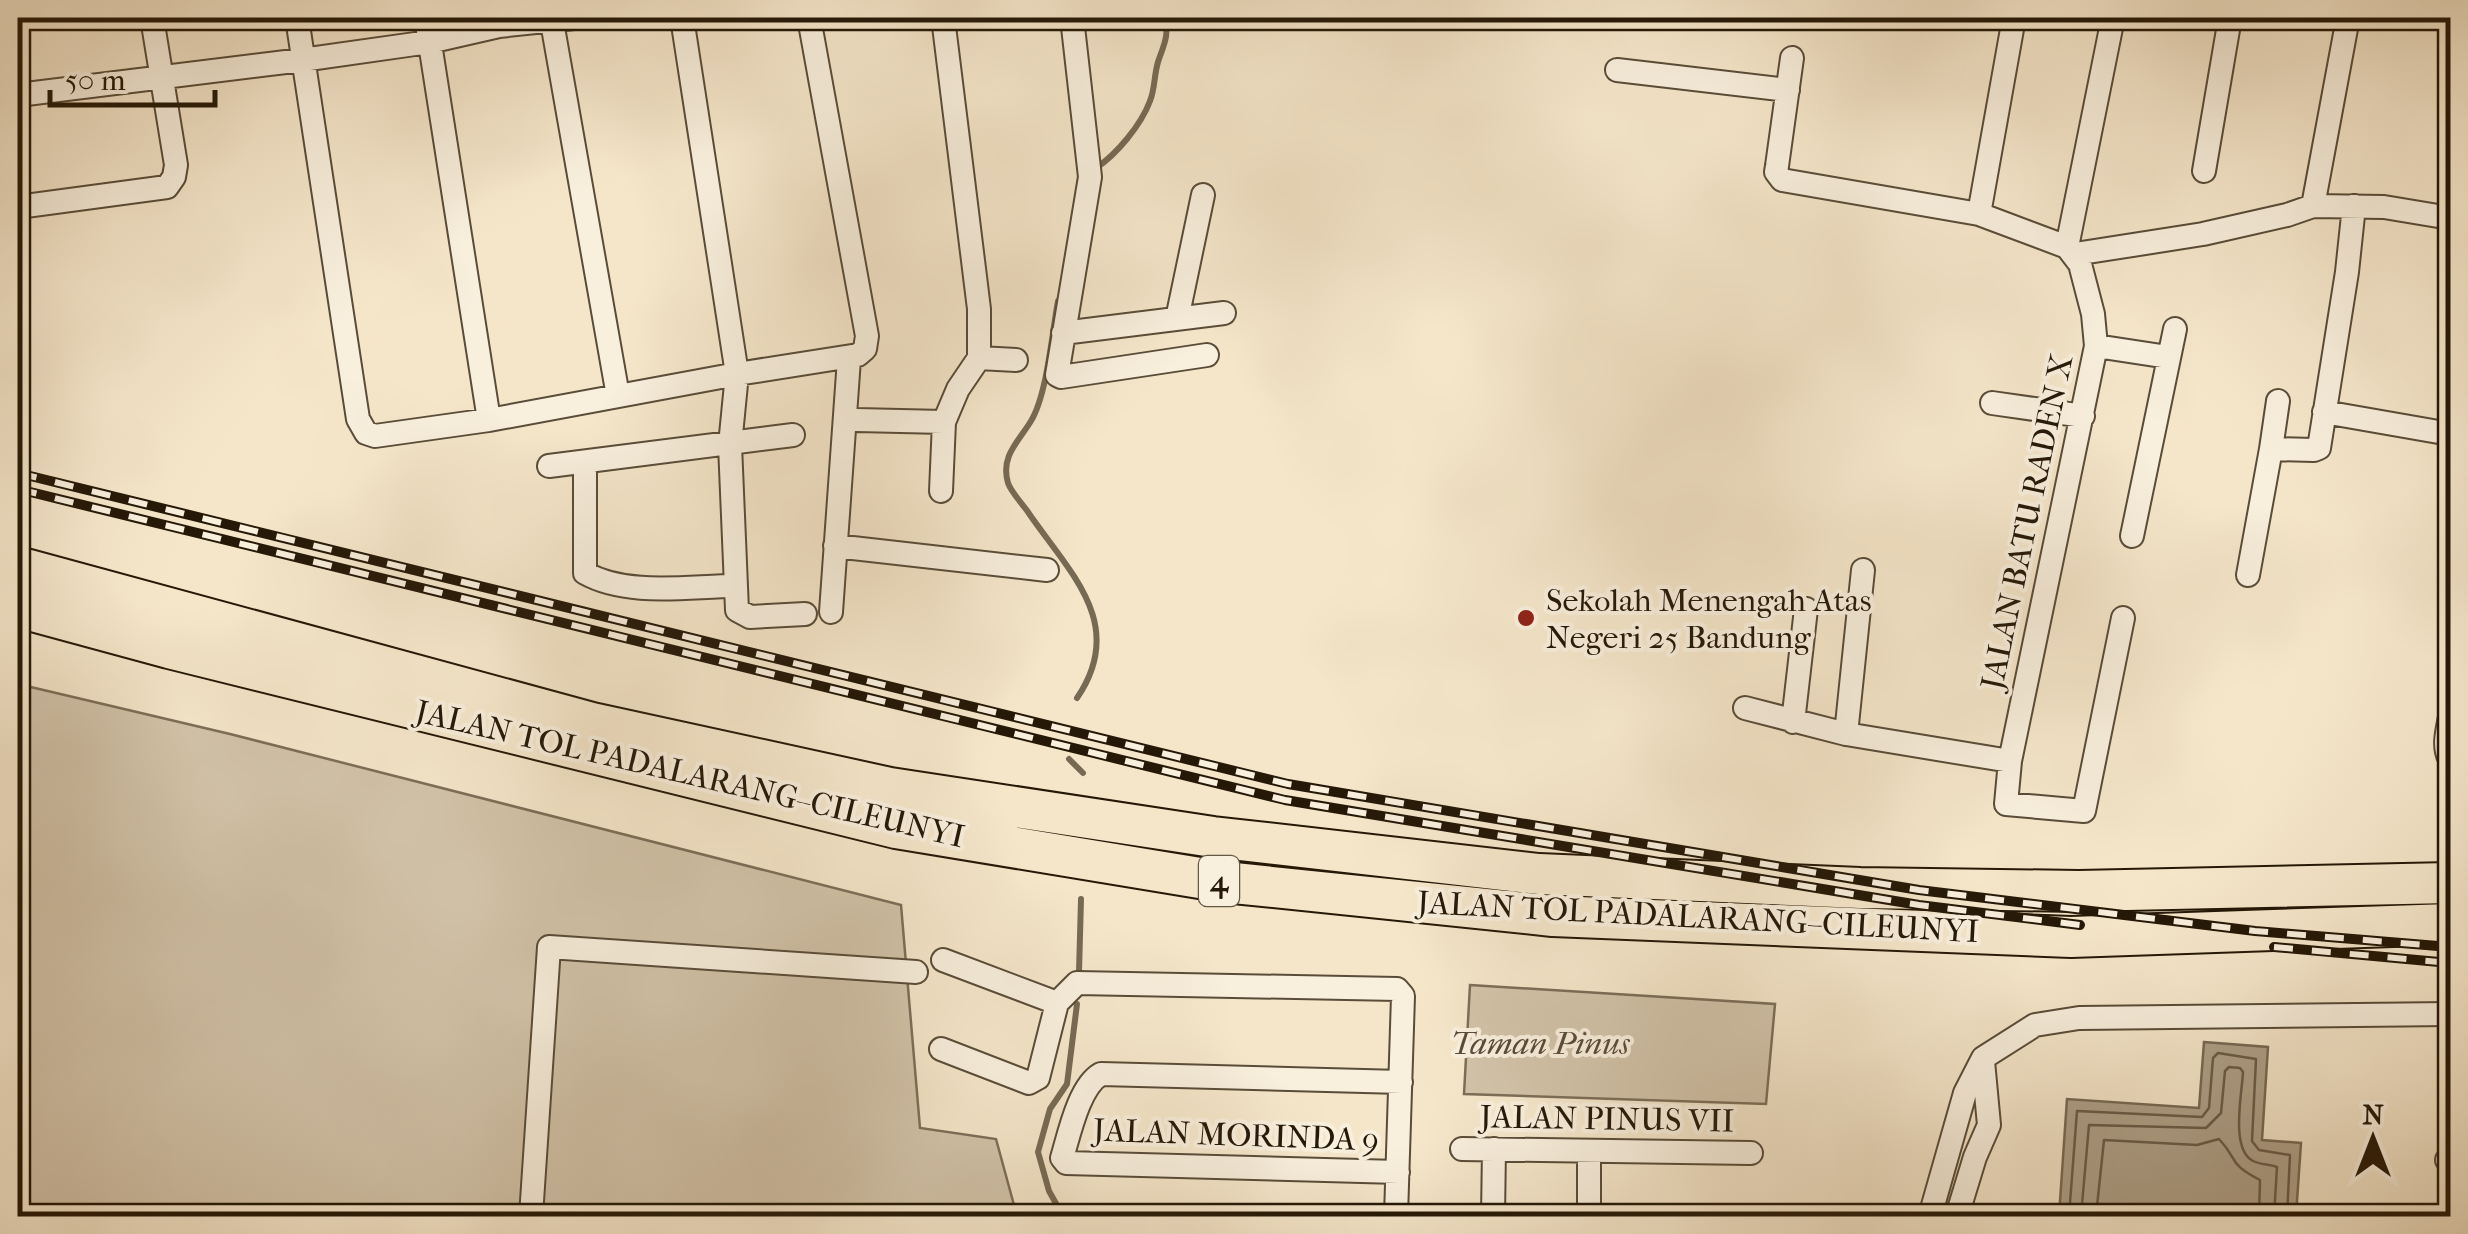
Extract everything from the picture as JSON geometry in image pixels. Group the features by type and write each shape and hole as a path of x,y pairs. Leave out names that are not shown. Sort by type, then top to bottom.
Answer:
{"highway":[{"name":"JALAN TOL PADALARANG–CILEUNYI","path":"18,567 592,723 890,788 1213,838 1538,874 1860,888 2078,892 2450,883"},
{"name":"JALAN TOL PADALARANG–CILEUNYI","path":"18,606 169,648 896,828 1224,882 1553,916 2071,937 2450,924"}],"street":[{"path":"18,207 167,187 176,165 152,18"},
{"path":"297,18 362,426 366,433 375,436 489,420 737,374 848,359 865,348 867,336 809,18"},
{"path":"426,18 489,420"},
{"path":"682,18 737,374 730,445 737,610 750,616 805,614"},
{"path":"941,492 944,422 958,389 979,358 979,309 943,18"},
{"path":"1072,18 1089,169 1056,370 1061,377 1207,355"},
{"path":"1979,214 2014,18"},
{"path":"2071,250 2113,18"},
{"path":"2204,171 2230,18"},
{"path":"2314,206 2348,18"},
{"path":"18,95 429,42 500,22 563,20 618,396"},
{"path":"1792,58 1776,172 1782,180 1979,214 2071,250 2203,234 2314,206 2354,206 2450,218"},
{"path":"1617,70 1788,90"},
{"path":"1177,319 1203,195"},
{"path":"2271,449 2318,449 2354,206"},
{"name":"JALAN BATU RADEN X","path":"2071,250 2093,314 2096,346 2010,761 2006,804 2084,811 2123,618"},
{"path":"1063,333 1224,312"},
{"path":"2132,536 2174,328"},
{"path":"2096,346 2168,357"},
{"path":"979,358 1016,360"},
{"path":"831,612 848,359"},
{"path":"2248,575 2278,401"},
{"path":"1992,403 2083,416"},
{"path":"2324,412 2450,434"},
{"path":"857,420 944,422"},
{"path":"549,466 794,435"},
{"path":"585,462 585,573 632,587 736,586"},
{"path":"835,546 1047,570"},
{"path":"1846,734 1863,570"},
{"path":"1793,722 1806,608"},
{"path":"1745,708 1846,734 2010,761"},
{"path":"2450,717 2446,739 2450,760"},
{"path":"531,1216 549,946 916,972"},
{"path":"943,960 1056,1003"},
{"path":"941,1049 1034,1082 1056,1003 1077,983 1397,989 1401,992 1401,1082 1396,1216"},
{"path":"1930,1216 1966,1094 1982,1058 2036,1024 2079,1018 2450,1014"},
{"path":"1957,1216 1975,1156 1989,1126 1982,1058"},
{"name":"JALAN MORINDA 9","path":"1398,1172 1066,1164 1062,1158 1075,1114 1094,1077 1101,1074 1401,1082"},
{"name":"JALAN PINUS VII","path":"1462,1149 1751,1153"},
{"path":"1493,1216 1494,1149"},
{"path":"1588,1151 1588,1216"}],"green space":[{"path":"18,684 901,905 920,1128 996,1139 1017,1216 18,1216"},
{"name":"Taman Pinus","path":"1470,985 1775,1004 1766,1104 1464,1094"}],"water":[{"path":"2204,1042 2268,1047 2262,1140 2301,1143 2296,1216 2059,1216 2067,1099 2199,1108"}],"waterway":[{"path":"1096,168 1128,138 1146,110 1165,40 1165,18"},
{"path":"1058,301 1037,410 1016,442 1006,473 1012,491 1062,558 1088,601 1097,647 1091,672 1077,698"},
{"path":"1069,759 1083,773"},
{"path":"1079,972 1081,899"},
{"path":"1063,1216 1049,1191 1038,1152 1050,1109 1067,1084 1077,1004"}],"railway":[{"path":"18,473 1288,784 1919,890 2255,931 2450,947"},
{"path":"18,489 1285,800 1919,905 2080,925"},
{"path":"2274,947 2450,963"}],"place":[{"name":"Sekolah Menengah Atas Negeri 25 Bandung","path":"1526,618"}]}
